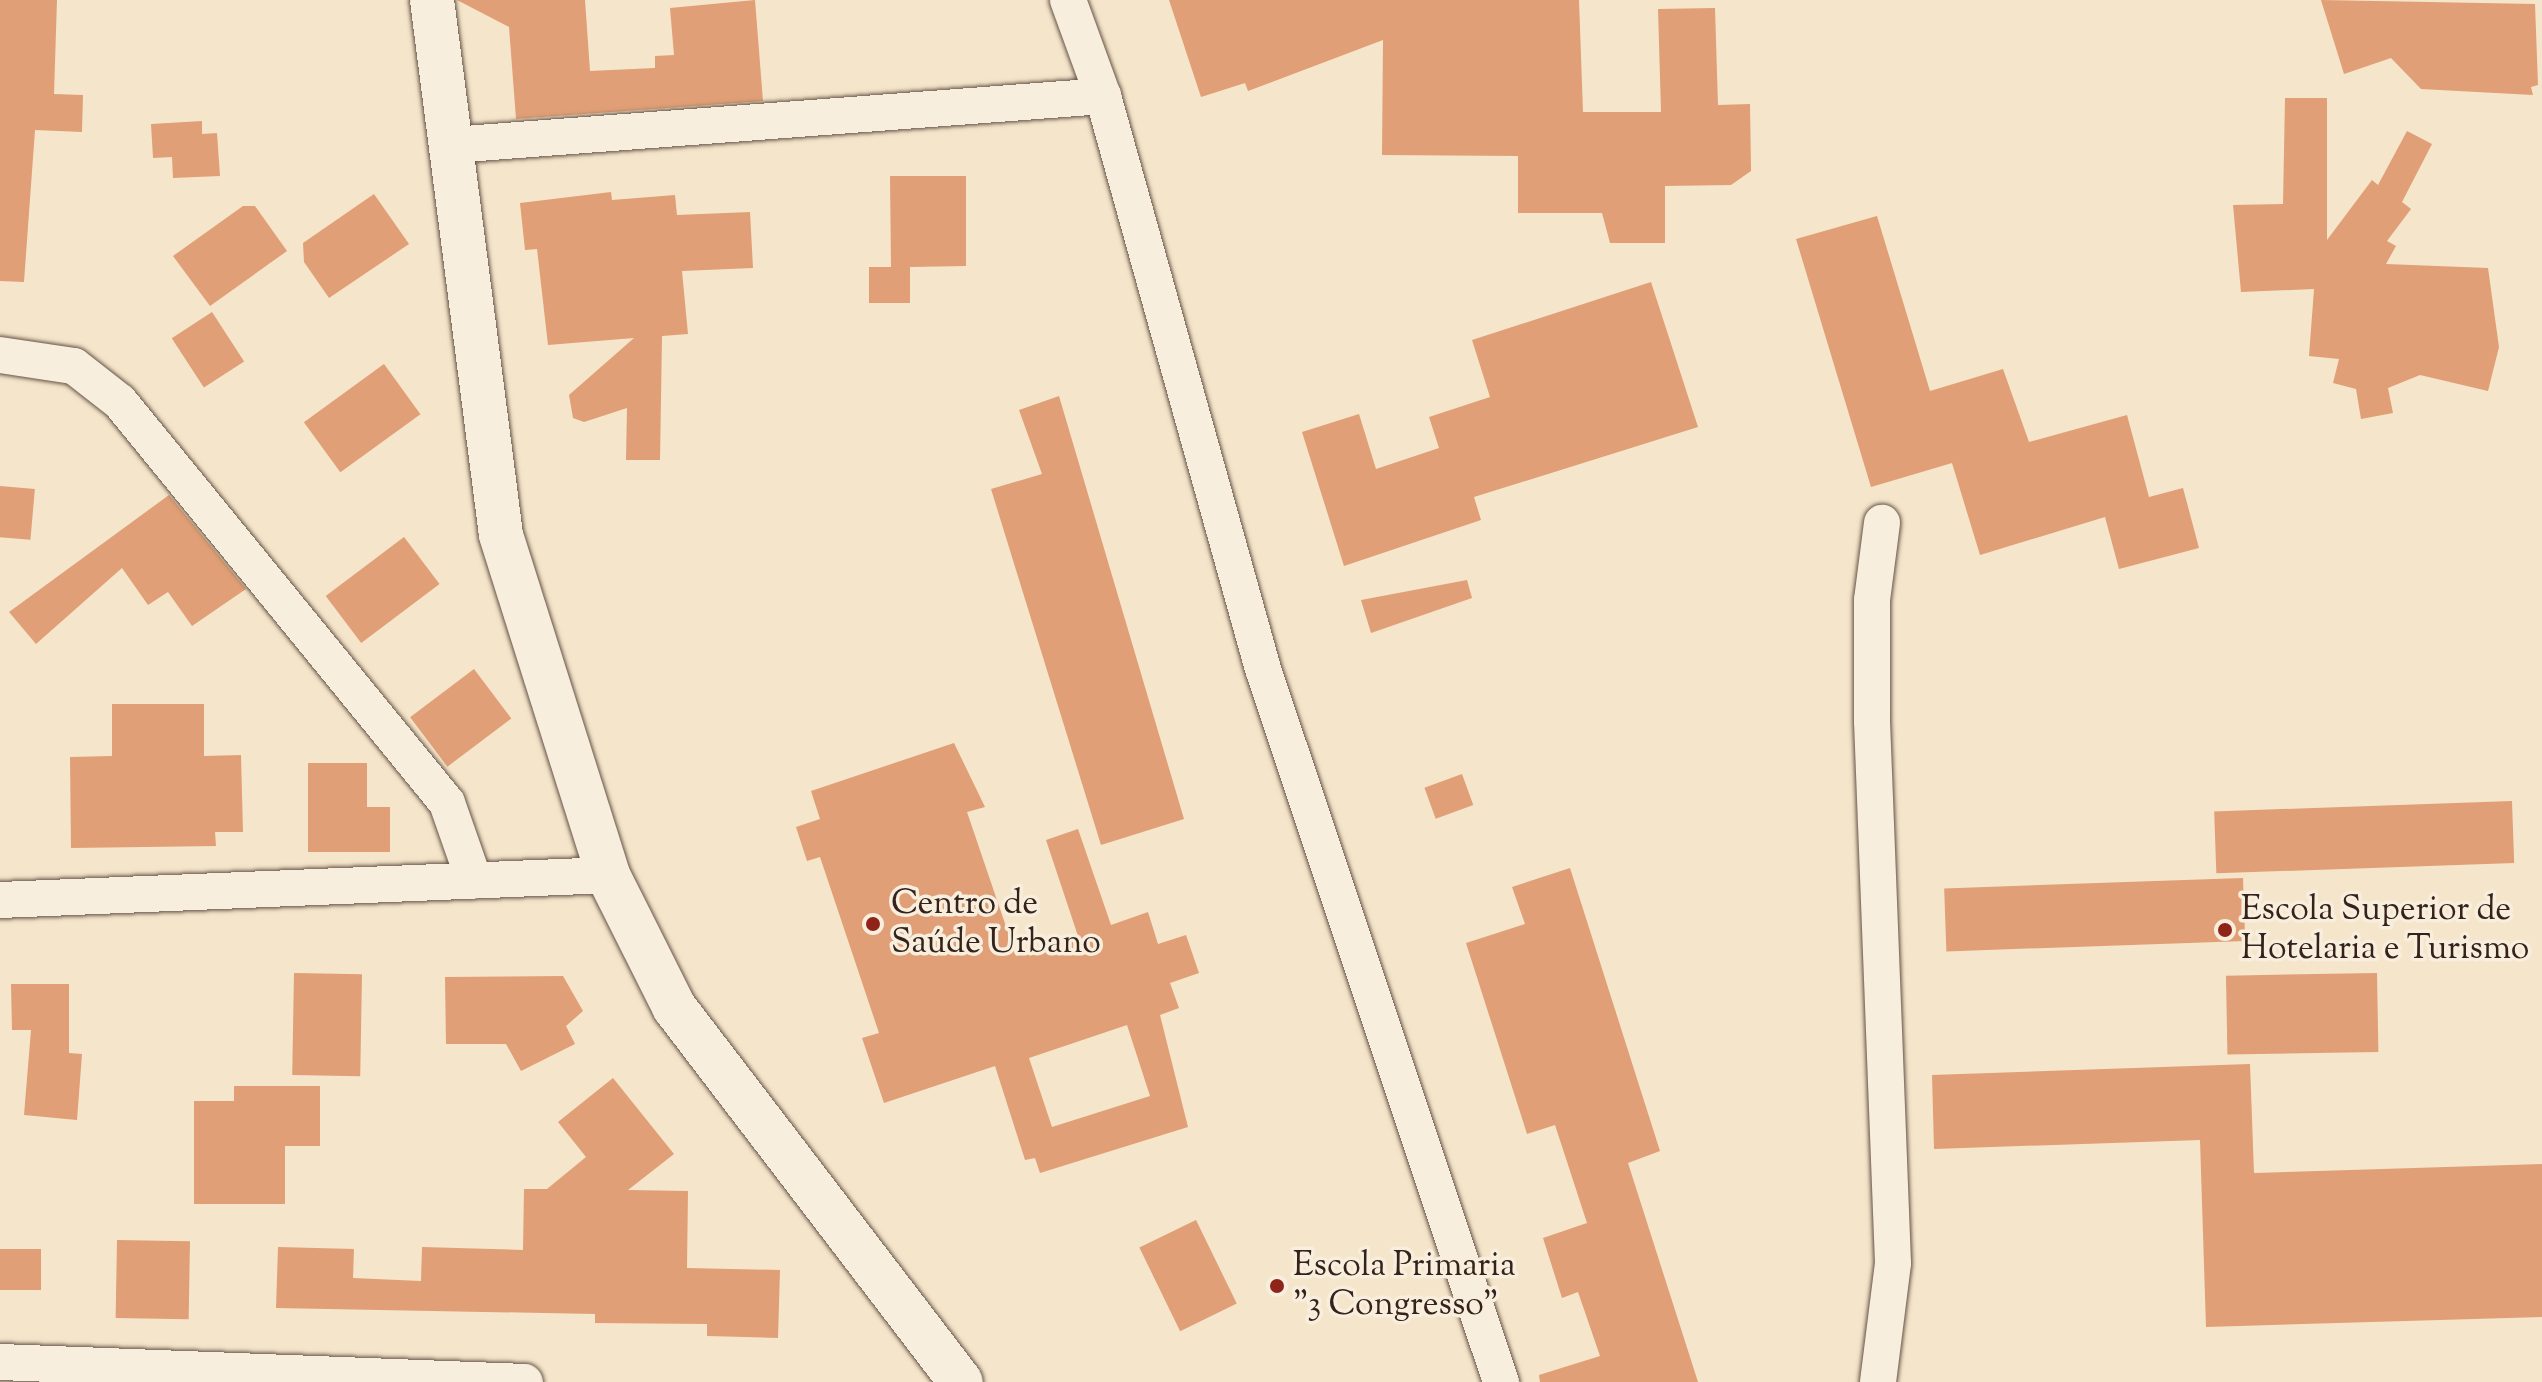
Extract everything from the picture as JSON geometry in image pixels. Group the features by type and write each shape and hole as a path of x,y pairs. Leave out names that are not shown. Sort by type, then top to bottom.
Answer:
{"street":[{"path":"432,0 501,535 608,875 674,1007 961,1382"},
{"path":"1068,0 1103,96 1263,669 1501,1382"},
{"path":"452,145 1103,96"},
{"path":"0,355 74,366 120,402 447,803 474,880"},
{"path":"1878,1382 1893,1263 1872,721 1872,600 1882,523"},
{"path":"0,900 608,875"},
{"path":"0,1362 525,1382"}],"building":[{"path":"0,0 57,0 54,94 83,95 82,132 35,130 24,282 0,281"},
{"path":"457,0 585,0 590,71 655,68 655,56 674,55 670,8 755,0 763,101 516,119 509,27"},
{"path":"1169,0 1579,0 1583,112 1661,112 1658,9 1715,8 1718,105 1750,104 1751,171 1731,185 1665,186 1665,243 1610,243 1602,213 1518,213 1518,156 1382,155 1383,40 1248,91 1245,83 1201,97"},
{"path":"2321,0 2535,4 2538,85 2531,87 2533,95 2421,89 2391,58 2344,74"},
{"path":"2285,98 2327,98 2327,240 2372,180 2378,185 2407,131 2432,144 2402,202 2411,209 2387,241 2396,246 2386,264 2488,268 2499,347 2488,391 2420,375 2388,388 2393,413 2361,419 2356,389 2333,383 2339,359 2309,356 2314,289 2241,292 2233,205 2283,204"},
{"path":"202,121 202,134 217,133 220,176 173,178 172,157 153,158 151,124"},
{"path":"890,176 966,176 966,266 910,267 910,303 869,303 869,267 891,267"},
{"path":"611,192 612,200 675,195 677,215 750,212 753,268 682,271 688,334 662,336 660,460 626,460 627,408 584,422 573,418 569,395 634,338 548,345 537,249 525,250 520,203"},
{"path":"374,194 409,244 329,298 304,262 303,243"},
{"path":"243,206 255,206 287,251 210,306 173,256"},
{"path":"1877,216 1930,391 2003,369 2029,442 2127,415 2149,497 2183,488 2199,548 2119,569 2105,517 1980,555 1952,463 1871,487 1796,239"},
{"path":"1651,282 1698,427 1474,497 1481,520 1344,566 1302,432 1359,414 1376,469 1439,448 1429,417 1490,397 1472,340"},
{"path":"212,312 244,361 204,388 172,338"},
{"path":"384,364 420,414 340,472 304,422"},
{"path":"1059,396 1184,819 1101,845 991,489 1042,474 1019,410"},
{"path":"0,486 35,489 30,540 0,537"},
{"path":"169,495 246,589 192,626 168,592 148,605 122,568 36,644 9,612"},
{"path":"404,537 440,584 361,643 326,596"},
{"path":"1467,580 1472,598 1371,633 1361,600"},
{"path":"474,669 511,719 447,767 410,717"},
{"path":"112,704 204,704 204,756 241,755 243,832 215,832 216,846 71,848 70,757 112,756"},
{"name":"Centro de Saúde Urbano","path":"954,743 985,807 967,812 1016,956 1078,936 1046,840 1078,829 1111,925 1148,912 1158,944 1186,935 1199,973 1170,983 1179,1008 1160,1015 1188,1127 1040,1173 1035,1158 1025,1160 995,1066 884,1103 862,1038 879,1033 820,857 807,861 796,827 820,819 811,791","holes":["1127,1025 1150,1096 1052,1127 1029,1058"]},
{"path":"308,763 367,763 367,807 390,807 390,852 308,852"},
{"path":"1462,774 1473,805 1436,819 1424,788"},
{"path":"2512,801 2514,863 2216,873 2214,811"},
{"path":"1570,868 1660,1151 1628,1163 1698,1382 1540,1382 1539,1375 1600,1356 1578,1292 1562,1298 1543,1238 1587,1223 1555,1125 1527,1134 1466,943 1525,924 1512,887"},
{"path":"2243,878 2245,941 1946,951 1944,888"},
{"path":"294,973 362,974 360,1076 292,1075"},
{"path":"2377,973 2378,1052 2227,1055 2226,976"},
{"path":"563,976 583,1011 566,1026 575,1044 521,1071 506,1044 446,1044 445,977"},
{"path":"11,984 69,984 69,1053 82,1054 77,1120 24,1115 31,1030 12,1030"},
{"path":"2250,1064 2254,1173 2542,1164 2542,1317 2206,1327 2200,1140 1934,1149 1932,1075"},
{"path":"613,1078 674,1154 628,1190 688,1191 687,1268 780,1270 778,1338 707,1336 707,1324 595,1323 595,1314 276,1308 278,1247 354,1249 353,1278 421,1281 422,1247 523,1250 524,1189 547,1189 586,1157 558,1122"},
{"path":"234,1086 320,1086 320,1146 285,1146 285,1204 194,1204 194,1101 234,1101"},
{"path":"1196,1220 1237,1304 1180,1331 1139,1248"},
{"path":"117,1240 190,1241 189,1319 116,1318"},
{"path":"0,1249 41,1249 41,1290 0,1290"}],"place":[{"name":"Centro de Saúde Urbano","path":"873,924"},
{"name":"Escola Superior de Hotelaria e Turismo","path":"2225,930"},
{"name":"Escola Primaria \"3 Congresso\"","path":"1277,1286"}]}
